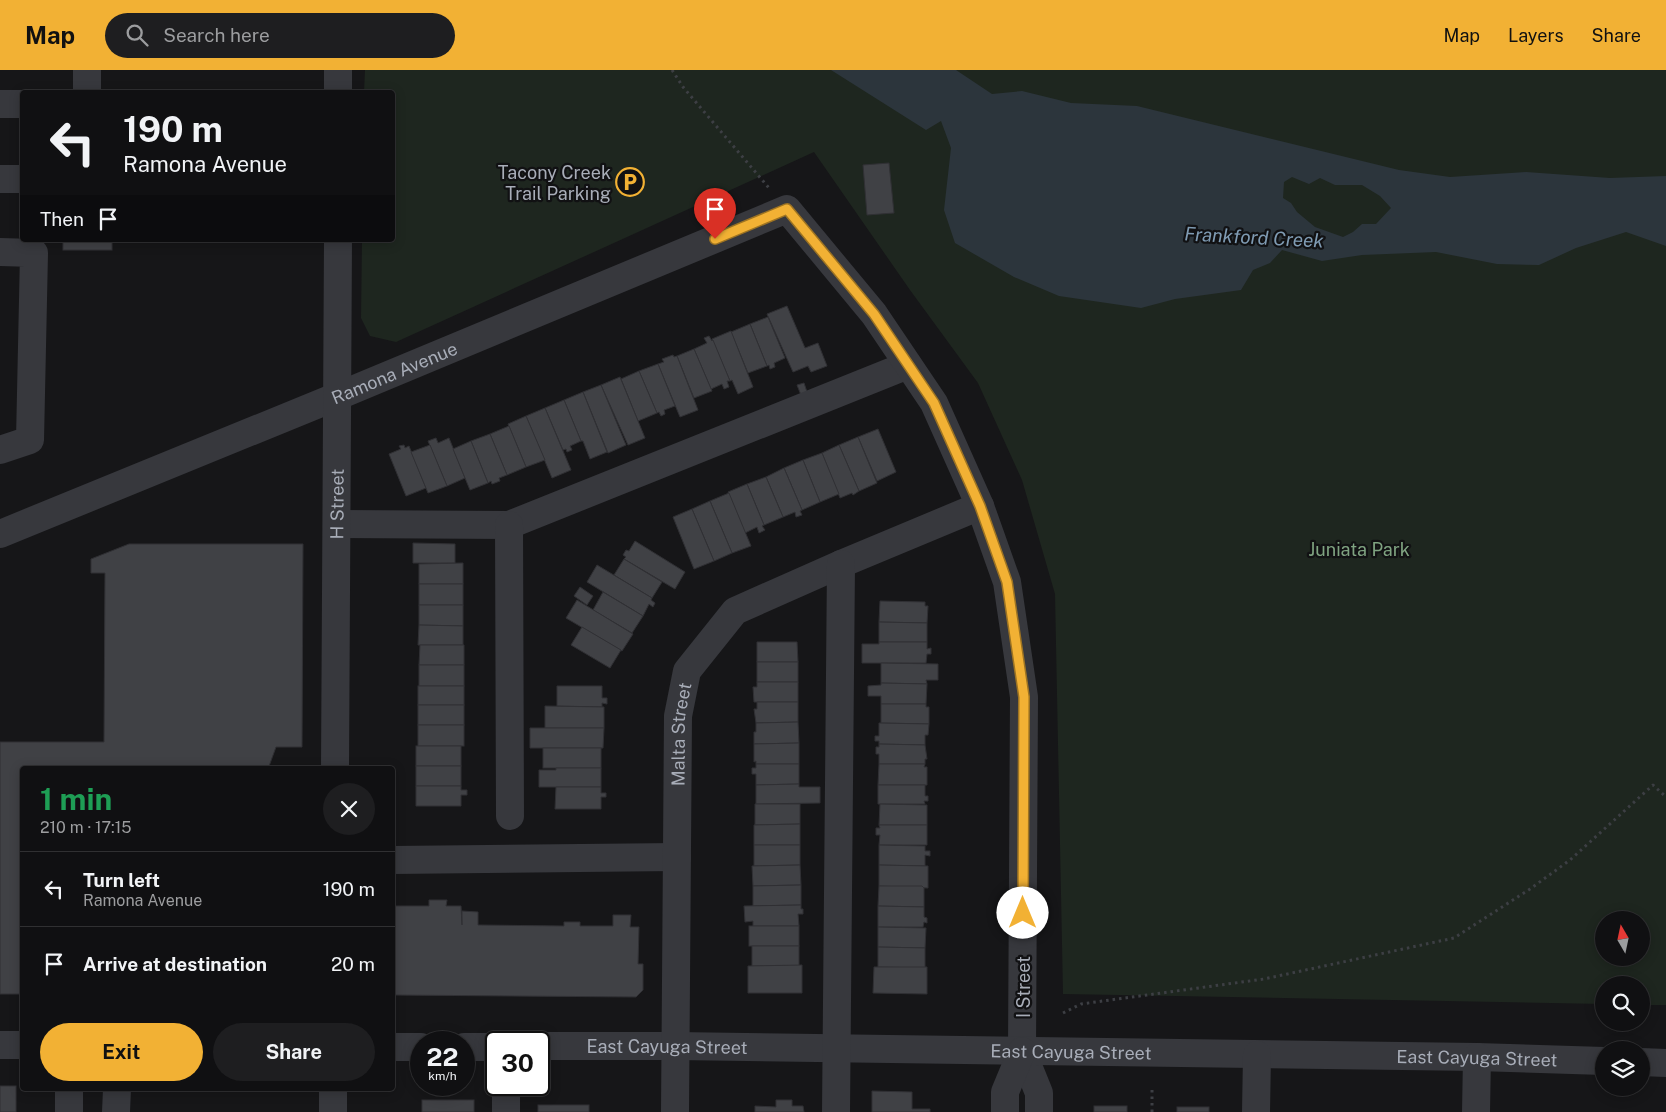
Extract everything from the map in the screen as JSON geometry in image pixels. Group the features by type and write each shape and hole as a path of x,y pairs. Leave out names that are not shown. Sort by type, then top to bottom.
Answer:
{"street":[{"path":"87,70 87,90"},
{"path":"338,70 338,90"},
{"path":"0,104 20,104"},
{"path":"0,179 20,178"},
{"name":"I Street","path":"787,209 874,314 934,403 980,506 1007,582 1024,697 1022,1051 1005,1092 1005,1112"},
{"name":"Ramona Avenue","path":"0,534 787,209"},
{"name":"H Street","path":"335,766 338,242"},
{"path":"0,252 34,253 30,440 0,450"},
{"path":"337,524 509,525 908,365"},
{"name":"Malta Street","path":"675,1112 678,716 687,671 735,612 841,564 980,506"},
{"path":"509,525 510,816"},
{"path":"836,1112 841,564"},
{"path":"395,860 677,856"},
{"path":"0,1045 20,1045"},
{"name":"East Cayuga Street","path":"550,1046 1477,1057 1595,1061"},
{"path":"395,1047 410,1047"},
{"name":"I Street","path":"1022,1051 1039,1093 1039,1112"},
{"path":"1256,1112 1257,1055"},
{"path":"1476,1112 1477,1057"},
{"path":"1650,1062 1666,1063"},
{"path":"69,1091 69,1112"},
{"path":"116,1112 117,1091"},
{"path":"333,1091 333,1112"},
{"path":"506,1096 506,1112"}],"path":[{"path":"672,70 683,87 787,209"},
{"path":"1063,1012 1081,1004 1264,979 1454,938 1530,889 1570,860 1653,785 1666,797"},
{"path":"1152,1088 1152,1112"}],"green space":[{"name":"Juniata Park","path":"365,70 1666,70 1666,1005 1650,1005 1650,976 1595,976 1595,1004 1063,994 1055,594 1022,480 978,383 910,290 814,152 396,342 370,336 361,318 362,242 395,242 395,90 364,90"}],"water":[{"name":"Frankford Creek","path":"831,70 956,70 992,94 1022,91 1071,103 1137,106 1399,170 1450,177 1526,172 1610,178 1666,176 1666,246 1626,232 1576,248 1539,265 1497,264 1436,252 1362,255 1322,261 1282,250 1270,263 1253,270 1241,290 1175,299 1141,308 1059,296 1014,277 955,243 944,210 951,148 941,121 926,130","holes":["1292,177 1309,184 1320,178 1335,185 1362,185 1380,196 1391,208 1376,224 1362,224 1353,232 1343,237 1315,227 1297,212 1291,203 1283,198 1284,182"]}],"building":[{"path":"889,163 894,213 867,215 863,165"},
{"path":"63,242 112,242 112,250 63,250"},
{"path":"787,306 805,348 818,343 827,366 811,372 808,366 793,372 767,314"},
{"path":"768,317 785,358 774,363 775,367 770,369 769,365 767,366 750,324"},
{"path":"750,324 767,366 748,373 731,332"},
{"path":"731,331 753,387 738,394 732,380 730,381 712,339"},
{"path":"709,336 713,340 730,381 727,381 729,387 724,389 722,384 711,389 694,349 707,343 704,338"},
{"path":"694,349 712,391 694,398 677,356"},
{"path":"673,355 674,357 677,356 698,410 680,417 658,364 664,362 662,359"},
{"path":"658,364 675,406 664,410 665,414 661,416 659,412 657,413 639,371"},
{"path":"639,371 657,413 638,421 621,379"},
{"path":"620,377 645,438 628,445 601,385"},
{"path":"804,383 807,392 801,395 797,385"},
{"path":"601,385 626,445 608,453 583,392"},
{"path":"583,392 607,452 590,459 564,400"},
{"path":"564,400 581,441 570,446 572,450 567,452 566,449 563,450 545,408"},
{"path":"545,408 571,470 552,478 526,416"},
{"path":"526,416 545,460 526,467 508,424"},
{"path":"509,426 526,467 507,475 490,434"},
{"path":"878,429 896,472 877,481 858,437"},
{"path":"490,434 507,475 499,478 500,481 492,484 491,481 488,483 471,441"},
{"path":"858,437 877,483 859,491 839,445"},
{"path":"436,438 438,443 449,438 465,478 447,486 428,441"},
{"path":"471,441 488,483 470,490 453,449"},
{"path":"404,445 405,448 409,446 426,488 406,496 389,454 401,449 399,446"},
{"path":"430,445 447,486 428,493 411,452"},
{"path":"839,445 859,491 853,495 852,493 840,498 822,453"},
{"path":"822,453 839,494 820,502 803,460"},
{"path":"803,460 820,502 802,510 784,468"},
{"path":"784,468 802,510 800,511 802,515 796,517 795,512 783,517 766,477"},
{"path":"766,477 783,517 764,525 747,484"},
{"path":"747,484 764,525 762,526 765,530 759,533 757,527 745,533 728,492"},
{"path":"729,493 751,546 732,553 710,501"},
{"path":"710,501 732,553 714,561 692,509"},
{"path":"692,509 714,561 694,569 673,517"},
{"path":"635,541 685,572 675,589 624,559 626,557 623,555 626,550 629,551"},
{"path":"413,543 455,544 455,563 413,563"},
{"path":"129,544 303,544 302,747 276,747 269,766 20,766 20,994 0,994 0,742 104,742 105,573 91,573 91,559"},
{"path":"624,559 662,582 652,598 614,575"},
{"path":"463,563 463,584 419,584 419,564"},
{"path":"597,565 652,598 651,600 655,603 653,607 649,604 643,616 587,582"},
{"path":"419,584 463,584 463,605 419,605"},
{"path":"580,587 593,596 587,605 574,596"},
{"path":"603,592 643,616 632,633 593,610"},
{"path":"577,600 633,634 622,651 566,618"},
{"path":"880,601 925,602 925,606 928,606 927,623 879,622"},
{"path":"419,605 463,605 463,626 419,625"},
{"path":"879,622 927,623 927,642 879,642"},
{"path":"419,625 463,626 463,645 418,645"},
{"path":"582,627 621,650 610,668 571,645"},
{"path":"757,642 797,642 798,662 757,662"},
{"path":"879,642 927,642 927,649 931,648 931,654 927,654 926,663 862,663 862,644 879,644"},
{"path":"420,645 464,645 464,665 419,665"},
{"path":"757,662 798,662 798,682 757,682"},
{"path":"881,663 938,664 938,680 926,680 927,684 881,683"},
{"path":"419,665 464,665 464,686 419,686"},
{"path":"757,682 798,682 798,702 754,702 753,687 757,687"},
{"path":"881,683 927,684 926,704 881,704 881,696 868,696 868,686 881,685"},
{"path":"418,686 464,686 464,705 418,705"},
{"path":"557,686 602,686 602,698 607,698 607,704 602,703 602,707 557,706"},
{"path":"757,702 798,702 798,722 756,723 754,709 757,709"},
{"path":"881,704 926,704 926,707 929,707 929,724 881,723"},
{"path":"418,705 464,705 464,725 418,725"},
{"path":"545,706 604,707 604,728 545,728"},
{"path":"798,722 799,743 754,744 756,723"},
{"path":"879,723 929,724 928,735 925,735 925,745 879,744 879,741 875,741 875,736 879,736"},
{"path":"418,725 464,725 464,746 418,746"},
{"path":"530,728 604,728 603,748 530,748"},
{"path":"799,743 799,764 756,764 756,761 754,762 754,744"},
{"path":"879,744 925,745 927,759 925,759 925,764 879,764 879,754 876,754 876,747 879,747"},
{"path":"416,746 461,746 461,766 416,766"},
{"path":"543,748 601,748 601,768 543,768"},
{"path":"756,764 799,764 799,784 756,785 756,774 752,774 752,768 756,768"},
{"path":"879,764 925,764 924,767 927,767 927,785 878,785"},
{"path":"416,766 461,766 461,786 416,786"},
{"path":"556,768 601,768 601,787 539,787 539,770 556,770"},
{"path":"799,784 799,787 820,787 820,803 756,804 756,785"},
{"path":"878,785 925,785 925,796 928,796 928,801 924,801 925,804 878,804"},
{"path":"416,786 461,786 461,790 467,790 467,795 461,795 461,806 416,806"},
{"path":"556,787 601,787 601,793 606,793 606,797 601,797 601,809 555,809"},
{"path":"755,804 800,804 800,824 755,825"},
{"path":"880,804 927,805 927,825 879,825"},
{"path":"800,824 800,845 754,845 754,825"},
{"path":"879,825 927,825 927,845 879,845 880,835 876,835 876,828 880,828"},
{"path":"754,845 800,845 800,865 754,866"},
{"path":"879,845 925,846 925,851 930,851 930,856 925,855 925,866 879,865"},
{"path":"800,865 801,885 753,886 752,866"},
{"path":"879,865 928,866 928,888 879,886"},
{"path":"801,885 801,905 753,906 753,886"},
{"path":"879,886 922,886 924,888 924,907 878,906"},
{"path":"429,900 447,900 446,906 461,906 462,925 462,911 478,912 478,925 564,926 564,922 580,922 580,926 613,926 613,915 631,915 630,927 639,927 638,964 643,964 643,990 636,997 395,995 395,906 429,906"},
{"path":"801,905 803,914 798,914 799,926 753,926 753,921 745,922 744,906"},
{"path":"878,906 924,907 924,917 927,918 927,923 924,922 923,927 878,927"},
{"path":"749,926 799,926 799,946 749,946"},
{"path":"878,927 926,928 925,948 878,947"},
{"path":"752,946 799,946 799,966 752,966"},
{"path":"878,947 925,948 925,968 878,967"},
{"path":"802,965 802,993 748,993 748,966"},
{"path":"874,967 927,967 927,994 873,993"},
{"path":"0,1086 16,1086 16,1112 0,1112"},
{"path":"872,1091 912,1092 912,1109 930,1109 930,1112 872,1112"},
{"path":"422,1100 474,1100 474,1112 422,1112"},
{"path":"776,1100 792,1100 792,1106 803,1106 804,1112 755,1112 755,1106 776,1107"},
{"path":"538,1105 589,1105 589,1112 538,1112"},
{"path":"1094,1106 1127,1106 1127,1112 1094,1112"},
{"path":"1177,1107 1209,1107 1209,1112 1177,1112"}],"place":[{"name":"Tacony Creek Trail Parking","path":"630,182"}],"route":[{"path":"715,239 787,209 874,314 934,403 980,506 1007,582 1024,697 1023,913"}]}
